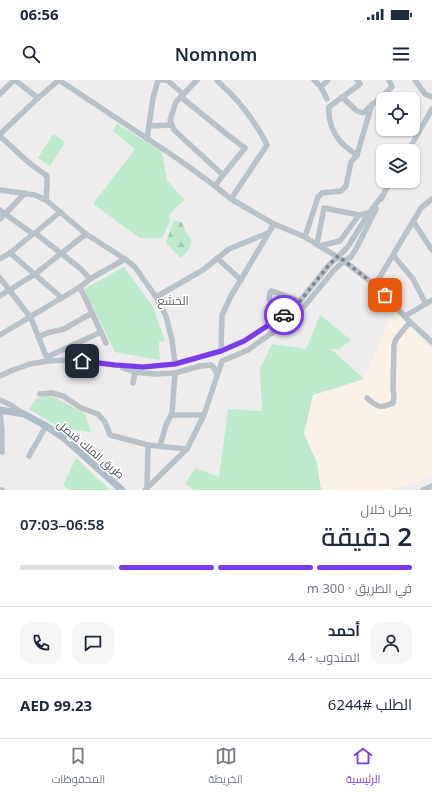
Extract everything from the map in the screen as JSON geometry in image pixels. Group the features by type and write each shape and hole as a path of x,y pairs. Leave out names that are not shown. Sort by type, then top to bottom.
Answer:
{"main road":[{"name":"طريق الملك فيصل","path":"0,410 24,414 46,426 64,438 122,490"}],"street":[{"path":"0,94 14,80 38,98"},
{"path":"46,200 47,176 28,162 0,135 59,80 215,186 231,199 274,224 305,237 338,256 375,285 410,322 432,342"},
{"path":"147,139 153,98 159,80 167,80 182,96 245,148 215,186"},
{"path":"197,80 176,102 170,120 174,130 223,175"},
{"path":"217,80 250,117 263,136 267,145 231,199"},
{"path":"314,80 321,87 327,99"},
{"path":"321,87 328,80"},
{"path":"357,80 360,84 329,107 328,115 331,126 340,140 357,156"},
{"path":"342,97 357,111 363,113 392,87 389,80"},
{"path":"415,80 425,94 432,97"},
{"path":"305,237 318,197 322,194 341,191 346,186 351,162 357,156 372,104"},
{"path":"412,144 432,109"},
{"path":"149,126 172,125"},
{"path":"146,489 187,448 204,415 222,361 248,350 293,318 334,270 344,261 351,258 387,188"},
{"path":"0,190 35,195 46,200 86,234 135,267 156,297 166,316 172,340 175,364"},
{"path":"0,219 25,193"},
{"path":"48,359 143,367 175,364 221,351 244,341 284,315 300,301 329,265 349,245 369,213 382,196"},
{"path":"375,285 421,208 432,199"},
{"path":"318,245 324,208 359,215 369,213"},
{"path":"0,210 62,253 81,269 90,280"},
{"path":"0,259 34,234 60,212"},
{"path":"318,245 340,241 359,215"},
{"path":"413,221 432,250"},
{"path":"221,351 222,315 231,296 274,224"},
{"path":"156,297 203,270 229,249 268,233"},
{"path":"0,296 35,274 86,234"},
{"path":"0,250 8,254 35,274 62,298"},
{"path":"393,255 413,279 426,304"},
{"path":"217,258 241,280"},
{"path":"0,335 80,288 124,259"},
{"path":"0,278 31,318 48,359"},
{"path":"80,288 106,343"},
{"path":"275,321 272,304 269,299 272,291 300,301"},
{"path":"405,316 432,300"},
{"path":"38,337 46,333 64,329 92,313"},
{"path":"367,398 380,407 393,404 394,345 396,340 410,322"},
{"path":"0,376 13,370 48,359 101,332"},
{"path":"115,365 135,372 155,374 175,373 200,366 211,365 217,374"},
{"path":"133,383 135,372"},
{"path":"160,446 166,425 172,415 175,373"},
{"path":"40,394 52,393 63,396 81,408 98,414 105,422 110,435 148,445 187,448"},
{"path":"0,400 11,405 24,414"},
{"path":"0,410 2,452"},
{"path":"172,415 204,415"},
{"path":"29,456 46,426"},
{"path":"146,489 148,445"},
{"path":"423,490 432,486"}],"shaded area":[{"path":"394,310 432,350 432,475 395,490 321,490 317,463 304,434 313,395 364,379"}],"green space":[{"path":"117,124 162,152 167,180 184,200 169,214 170,221 162,238 140,238 93,204 135,149 113,131"},
{"path":"53,134 65,142 50,166 38,158"},
{"path":"174,220 182,222 192,242 187,252 181,258 166,243"},
{"path":"124,267 153,307 165,341 159,342 160,360 115,352 84,289"},
{"path":"320,315 351,340 339,349 331,349 364,379 313,395 304,434 317,463 321,490 194,490 185,484 195,468 219,477 228,409 262,411 260,369 272,344 306,349"},
{"path":"43,396 54,397 85,414 91,432 68,429 63,430 29,409 35,400"},
{"path":"76,458 110,490 70,490 63,486"}],"way so far":[{"path":"284,315 300,301 338,256 375,285 385,295"}],"district":[{"name":"الخشع","path":"173,300"}],"route":[{"path":"82,361 143,367 158,367 175,364 221,351 244,341 284,315"}]}
